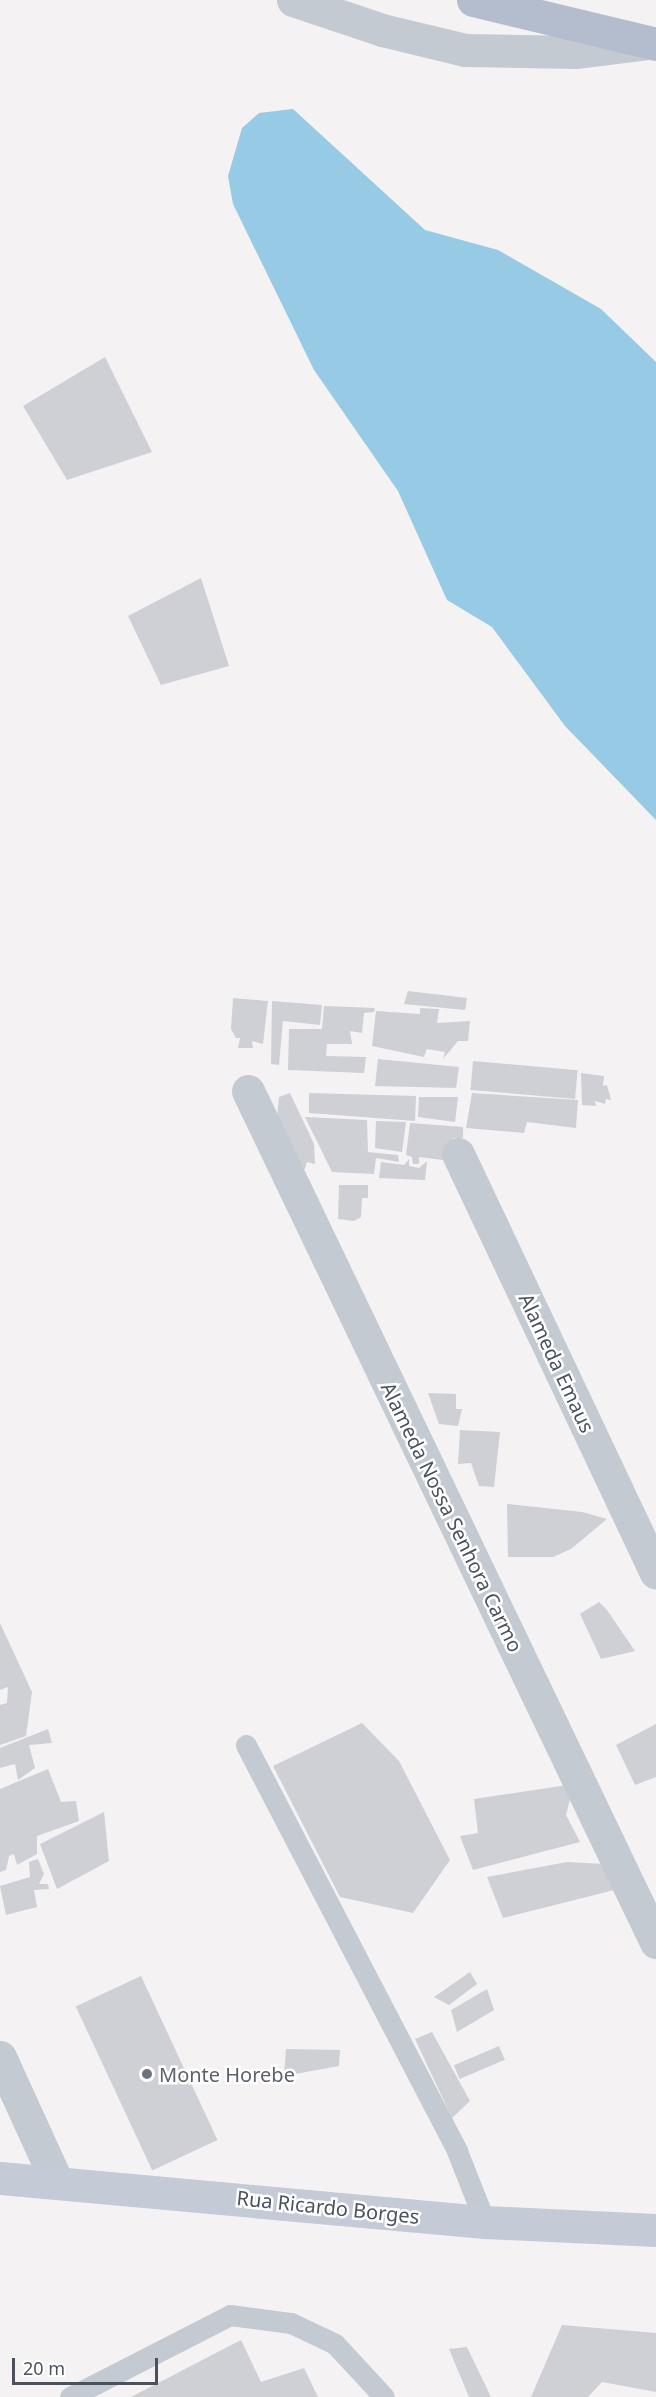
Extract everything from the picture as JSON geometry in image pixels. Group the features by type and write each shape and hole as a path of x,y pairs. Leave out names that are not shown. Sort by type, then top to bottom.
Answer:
{"main road":[{"path":"473,0 652,44"}],"street":[{"path":"293,0 382,30 465,50 576,52 652,44"},
{"name":"Alameda Nossa Senhora Carmo","path":"248,1091 656,1942"},
{"name":"Alameda Emaus","path":"458,1154 656,1572"},
{"path":"0,2057 56,2180"},
{"name":"Rua Ricardo Borges","path":"0,2178 56,2180 485,2222 656,2230"}],"lane":[{"path":"246,1745 457,2151 485,2222"},
{"path":"70,2397 230,2315 291,2324 335,2344 384,2397"}],"water":[{"path":"293,109 425,230 498,250 601,309 656,362 656,820 565,726 492,627 447,600 398,491 314,370 233,204 228,176 242,128 259,113"}],"building":[{"path":"105,357 152,452 67,480 23,406"},
{"path":"201,578 229,666 161,685 128,616"},
{"path":"408,991 467,998 465,1010 404,1004"},
{"path":"233,998 268,1001 263,1044 252,1041 253,1048 238,1048 240,1038 236,1038 231,1029"},
{"path":"272,1001 322,1005 320,1025 283,1021 279,1065 271,1064"},
{"path":"324,1006 375,1008 374,1012 364,1013 362,1033 350,1031 352,1044 327,1044 326,1056 366,1057 364,1073 288,1070 289,1029 322,1029"},
{"path":"420,1008 439,1009 437,1023 470,1021 468,1041 458,1041 443,1059 445,1052 427,1049 424,1057 372,1046 376,1011 420,1014"},
{"path":"378,1059 459,1067 456,1088 375,1086"},
{"path":"473,1061 578,1070 575,1099 470,1090"},
{"path":"581,1073 604,1076 603,1086 607,1085 611,1100 606,1099 605,1104 595,1101 596,1106 582,1105"},
{"path":"290,1093 314,1144 315,1164 307,1162 305,1169 283,1165 274,1146 279,1097"},
{"path":"309,1093 416,1096 415,1121 309,1113"},
{"path":"472,1093 578,1100 576,1128 527,1122 524,1133 466,1128"},
{"path":"419,1097 458,1097 455,1122 418,1117"},
{"path":"305,1117 367,1120 368,1152 398,1155 399,1162 376,1158 374,1174 332,1172"},
{"path":"376,1121 406,1122 402,1152 375,1148"},
{"path":"410,1123 463,1127 463,1138 453,1138 451,1161 419,1157 419,1164 413,1164 412,1157 406,1155"},
{"path":"409,1159 409,1166 419,1168 427,1161 425,1180 379,1178 381,1162 404,1165"},
{"path":"339,1185 368,1185 368,1198 362,1198 361,1217 354,1221 338,1219"},
{"path":"428,1393 456,1394 456,1409 462,1409 458,1426 439,1424"},
{"path":"460,1430 500,1432 494,1487 479,1486 471,1463 458,1464"},
{"path":"507,1504 582,1512 607,1519 571,1549 553,1557 508,1557"},
{"path":"599,1602 635,1651 601,1659 580,1614"},
{"path":"0,1623 32,1692 26,1736 0,1745 0,1705 7,1703 8,1687 0,1690"},
{"path":"362,1723 399,1761 450,1860 413,1913 340,1897 273,1766"},
{"path":"656,1724 656,1777 635,1785 616,1745"},
{"path":"48,1729 52,1743 29,1745 35,1768 18,1780 15,1764 0,1768 0,1748"},
{"path":"48,1769 61,1802 76,1801 79,1821 37,1836 37,1854 17,1865 14,1854 9,1856 6,1870 0,1872 0,1789"},
{"path":"574,1784 566,1815 580,1842 473,1870 460,1836 478,1833 474,1799"},
{"path":"104,1812 109,1861 57,1889 40,1844"},
{"path":"38,1859 44,1874 39,1884 48,1884 49,1889 34,1890 37,1907 6,1915 0,1886 30,1877 29,1862"},
{"path":"567,1862 604,1864 614,1890 503,1918 487,1877"},
{"path":"470,1972 477,1984 449,2005 434,1997"},
{"name":"Monte Horebe","path":"141,1976 217,2140 152,2170 76,2006"},
{"path":"487,1989 494,2010 457,2032 451,2010"},
{"path":"432,2032 470,2101 452,2118 415,2039"},
{"path":"499,2046 505,2060 460,2079 454,2065"},
{"path":"286,2049 340,2050 339,2066 284,2076"},
{"path":"562,2325 656,2333 656,2392 602,2382 588,2397 531,2397"},
{"path":"241,2340 261,2382 304,2368 318,2397 131,2397"},
{"path":"467,2347 491,2397 469,2397 449,2349"}],"place":[{"name":"Monte Horebe","path":"147,2074"}]}
